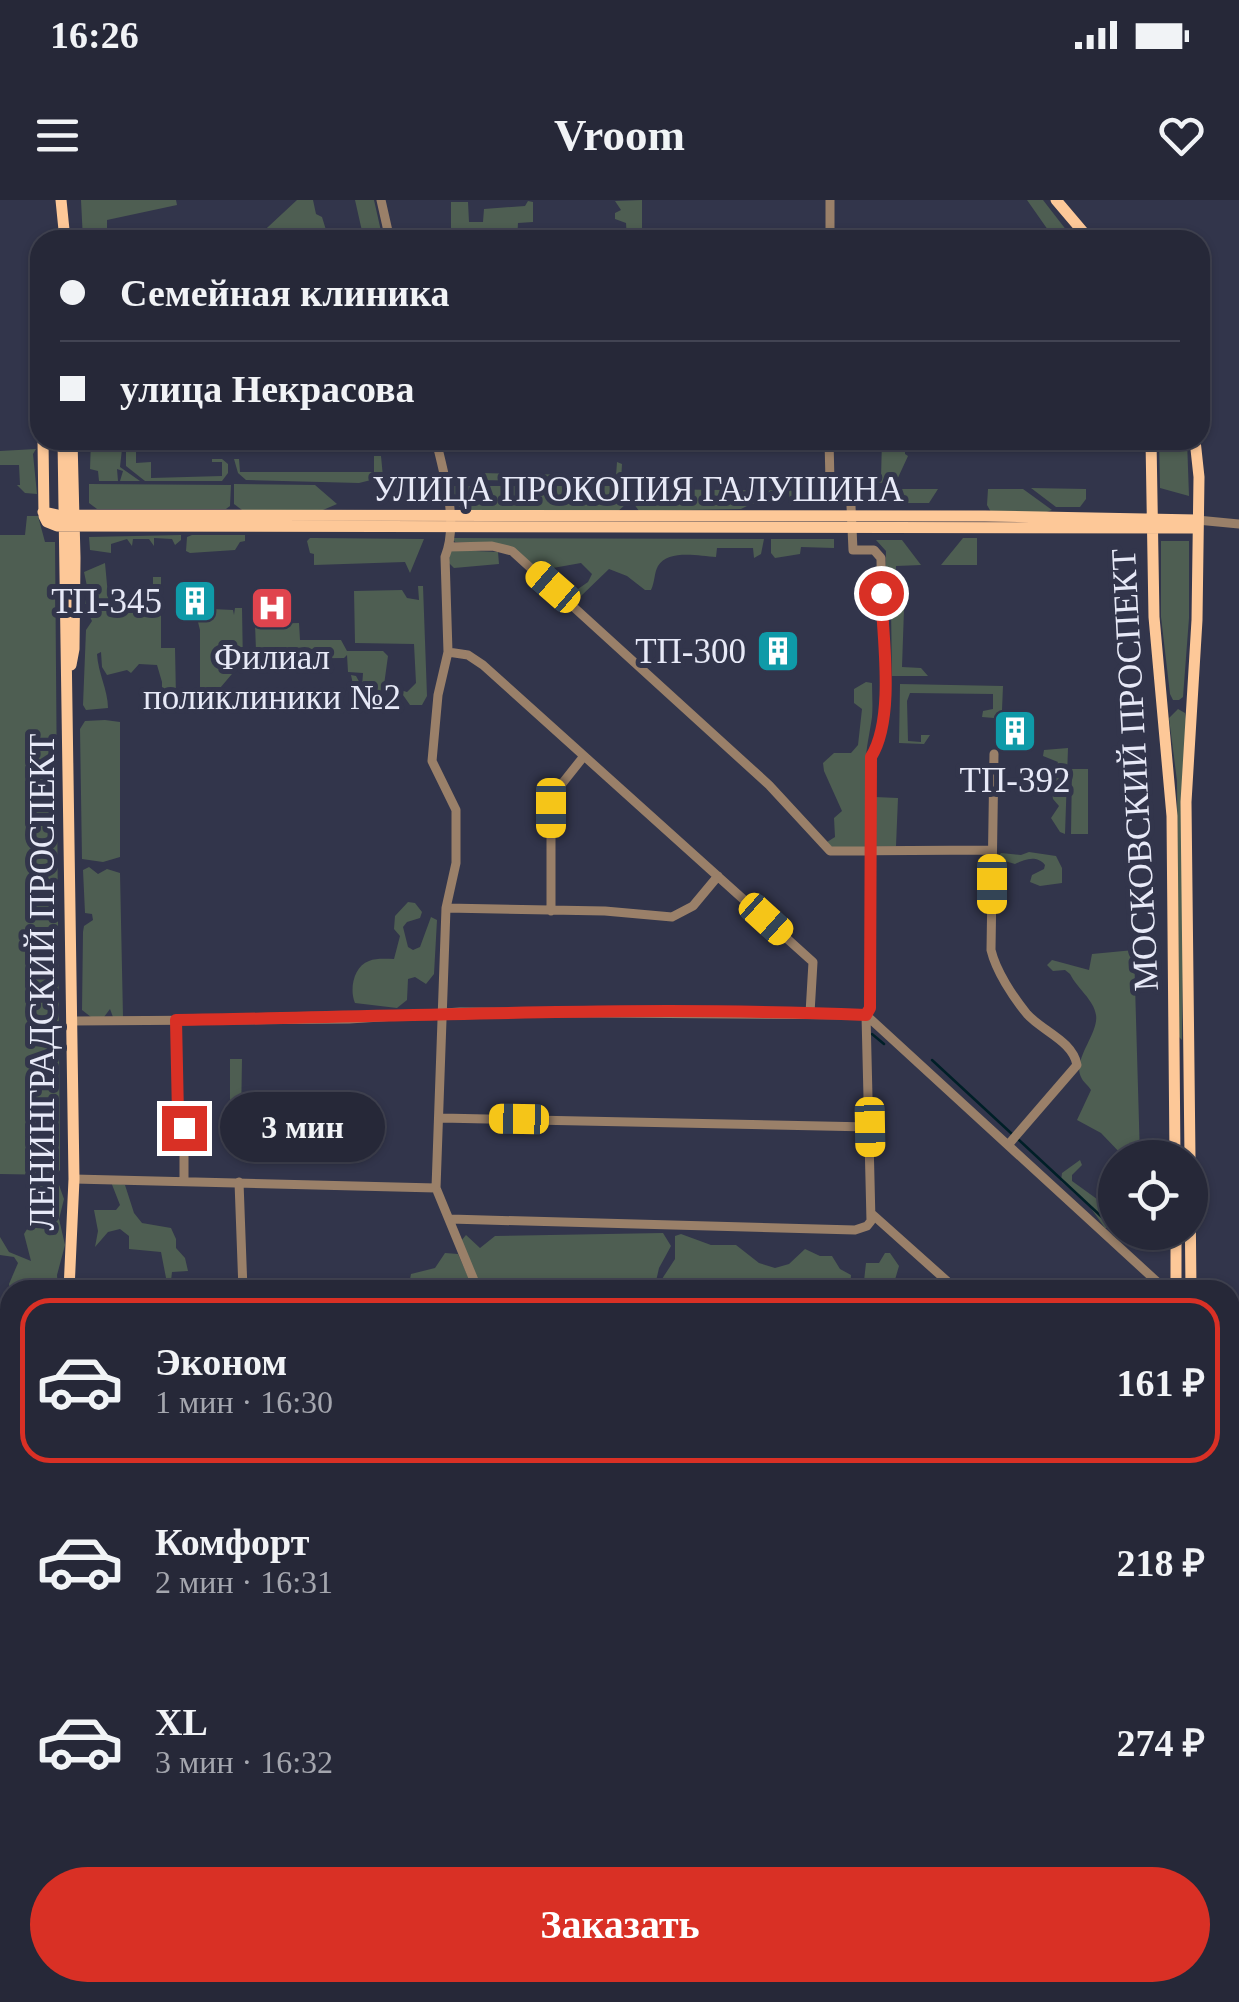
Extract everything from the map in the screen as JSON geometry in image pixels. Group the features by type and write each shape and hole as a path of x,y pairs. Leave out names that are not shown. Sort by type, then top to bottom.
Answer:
{"main road":[{"path":"61,200 64,230"},
{"path":"1056,200 1079,230"},
{"path":"43,450 43,512 50,524 70,520"},
{"name":"ЛЕНИНГРАДСКИЙ ПРОСПЕКТ","path":"64,450 70,520"},
{"name":"ЛЕНИНГРАДСКИЙ ПРОСПЕКТ","path":"69,1280 74,1180 68,674 64,650 72,450"},
{"name":"МОСКОВСКИЙ ПРОСПЕКТ","path":"1151,450 1154,617 1172,816 1176,1140"},
{"name":"МОСКОВСКИЙ ПРОСПЕКТ","path":"1190,1140 1186,802 1198,620 1197,450"},
{"name":"УЛИЦА ПРОКОПИЯ ГАЛУШИНА","path":"70,520 1197,524"},
{"path":"1164,704 1190,705"},
{"path":"1174,1054 1190,1054"},
{"path":"1176,1250 1176,1280"},
{"path":"1191,1250 1191,1280"}],"street":[{"path":"381,200 388,230"},
{"path":"830,200 830,230"},
{"path":"438,450 450,502 449,547 445,556 448,652 438,695 432,761 456,810 456,863 446,908 436,1188 474,1280"},
{"path":"450,1219 855,1230 867,1226 872,1214 866,1015 870,1008 871,757 880,742 884,680 880,558 874,550 853,550 850,484 830,482 830,450"},
{"name":"УЛИЦА ПРОКОПИЯ ГАЛУШИНА","path":"1197,524 1239,524"},
{"path":"449,547 492,546 512,552 769,784 830,851 992,850"},
{"path":"448,652 468,655 483,665 813,962 810,1012"},
{"path":"994,754 994,962 1028,1015 1075,1054 1077,1064 1008,1145"},
{"path":"551,911 551,808 557,790 584,756"},
{"path":"446,908 605,911 672,917 692,906 718,876"},
{"path":"72,1021 348,1019 444,1013 866,1015 1155,1280"},
{"path":"176,1020 184,1182"},
{"path":"441,1118 870,1127"},
{"path":"74,1180 436,1188"},
{"path":"239,1182 243,1280"},
{"path":"872,1214 946,1280"}],"green space":[{"path":"81,200 176,200 177,205 107,220 107,230 82,230"},
{"path":"297,200 313,200 326,230 265,230"},
{"path":"355,200 374,200 381,230 362,230"},
{"path":"642,200 642,230 626,230 626,223 615,219 615,213 621,210 615,201"},
{"path":"1027,200 1043,200 1066,230 1048,230"},
{"path":"528,201 533,202 533,222 518,223 518,230 451,230 451,202 468,202 469,222 483,222 484,209 525,206"},
{"path":"35,450 37,494 25,493 17,485 19,465 0,465 0,451"},
{"path":"91,450 122,450 120,467 140,481 120,481 123,471 117,469 118,481 99,481 98,471 90,469"},
{"path":"126,450 136,450 136,463 151,462 151,478 222,476 222,462 212,459 222,459 228,464 228,473 222,481 145,481 126,466"},
{"path":"882,450 905,450 908,456 896,482 859,484 861,478 881,478"},
{"path":"1159,450 1187,450 1189,496 1160,488"},
{"path":"374,456 381,456 383,477 359,483 246,480 238,473 234,459 239,459 240,472 374,472"},
{"path":"617,462 622,464 621,482 475,480 482,473 616,476"},
{"path":"89,484 231,485 230,506 97,509 89,503"},
{"path":"234,484 315,485 337,504 323,510 242,510 234,504"},
{"path":"452,486 618,486 625,487 626,504 617,512 466,511 457,505"},
{"path":"1031,488 1086,489 1086,499 1080,507 1056,507"},
{"path":"889,489 938,489 929,503 878,503"},
{"path":"988,489 1023,489 1052,510 991,512 987,505"},
{"path":"770,490 769,504 751,504 741,509 639,511 633,492"},
{"path":"789,491 816,491 790,505"},
{"path":"27,516 38,516 45,542 55,542 60,1170 56,1175 0,1174 0,535 25,535"},
{"path":"181,535 175,545 172,539 154,538 154,546 149,539 133,539 132,546 127,539 111,544 111,553 90,550 89,537"},
{"path":"245,535 245,541 235,550 190,553 186,551 187,537"},
{"path":"452,538 764,539 761,554 754,558 753,548 717,548 716,557 669,557 658,566 651,590 609,569 581,596 578,589 592,574 581,563 536,571 496,544 455,542"},
{"path":"963,538 977,538 977,565 941,565"},
{"path":"424,539 410,573 405,562 314,565 314,554 310,553 307,541"},
{"path":"771,539 834,539 834,548 801,547 800,554 775,558"},
{"path":"876,540 902,540 921,565 896,566 895,586 885,587 886,551"},
{"path":"1161,541 1189,541 1189,618 1183,697 1179,700 1173,700 1170,694 1161,617"},
{"path":"450,551 498,552 499,564 454,568 449,563"},
{"path":"105,563 109,606 153,606 153,577 161,577 161,648 175,648 176,697 169,707 162,701 157,665 139,664 131,673 127,670 107,675 101,652 97,654 108,708 86,710 83,705 86,630 92,621 88,613 99,604 85,604 88,591 84,572"},
{"path":"418,586 423,586 427,696 422,705 410,705 403,695 355,694 351,675 356,676 362,687 363,673 348,672 347,655 261,659 261,651 256,651 255,624 299,623 300,640 341,640 347,651 383,651 388,656 384,685 407,692 416,683 414,644 355,643 354,591 402,590 407,598 419,600"},
{"path":"192,608 233,610 234,615 235,608 242,608 243,666 204,707 200,707 200,630 197,618 190,616"},
{"path":"891,609 904,609 902,667 921,668 928,676 892,676"},
{"path":"872,683 867,777 875,797 898,798 896,846 833,848 827,842 835,837 834,818 842,811 823,763 834,753 851,753 858,745 862,709 854,703 854,689"},
{"path":"900,684 1003,686 1002,710 994,718 982,717 983,711 993,709 993,694 910,693 908,741 921,742 921,735 930,735 924,744 899,743"},
{"path":"1178,709 1186,719 1182,1040 1177,781 1169,718"},
{"path":"85,721 120,722 120,857 103,862 82,859 80,729"},
{"path":"1068,748 1065,834 1051,818 1059,806 1053,799 1050,781 1058,762 1043,756 1044,750"},
{"path":"1072,769 1088,769 1088,834 1071,834"},
{"path":"1001,853 1056,856 1062,868 1062,883 1040,886 1030,882 1032,875 1044,869 1045,865 1038,860 1001,864 996,859"},
{"path":"89,867 98,874 107,869 120,873 123,1017 113,1017 110,1009 104,1017 91,1017 82,1010 83,932 84,926 93,920 92,914 85,913 83,870"},
{"path":"408,902 415,903 422,912 420,918 403,927 408,947 420,947 431,917 437,920 434,974 426,984 415,977 408,979 407,1000 397,1008 355,1003 353,985 360,968 372,960 394,959 400,936 394,929 395,916"},
{"path":"1134,950 1140,1140 1108,1140 1077,1120 1091,1090 1079,1070 1096,1015 1070,974 1065,970 1053,971 1047,965 1052,960 1089,970 1092,954"},
{"path":"230,1059 242,1059 241,1120 230,1120"},
{"path":"1080,1160 1082,1165 1072,1175 1072,1181 1098,1200 1098,1218 1061,1181 1062,1173"},
{"path":"111,1182 125,1185 134,1213 142,1223 171,1228 188,1271 172,1272 171,1280 166,1280 161,1252 129,1249 129,1236 120,1229 108,1232 95,1247 98,1231 94,1210 116,1210 120,1205"},
{"path":"36,1185 59,1185 64,1199 59,1219 65,1245 57,1280 11,1280 18,1263 14,1257 0,1255 0,1237 9,1252 31,1261 24,1234 34,1218 27,1193"},
{"path":"663,1233 671,1246 656,1280 476,1280 461,1241 466,1235 480,1248 495,1236"},
{"path":"681,1234 711,1245 736,1245 759,1263 775,1268 789,1264 805,1249 820,1256 832,1256 840,1269 851,1275 851,1280 662,1279 675,1259 675,1236"},
{"path":"445,1253 458,1254 470,1280 410,1280 411,1274 435,1268"},
{"path":"885,1253 890,1253 899,1266 895,1280 864,1280 866,1263 879,1263"}],"waterway":[{"path":"872,1034 884,1044"},
{"path":"932,1060 1012,1134"},
{"path":"1019,1140 1098,1213"}],"place":[{"name":"ТП-345","path":"195,601"},
{"name":"Филиал поликлиники №2","path":"272,608"},
{"name":"ТП-300","path":"778,651"},
{"name":"ТП-392","path":"1015,731"}],"route":[{"path":"184,1128 178,1115 176,1020 348,1019 460,1012 866,1015 870,1008 871,757 880,742 884,680 881,593"}]}
